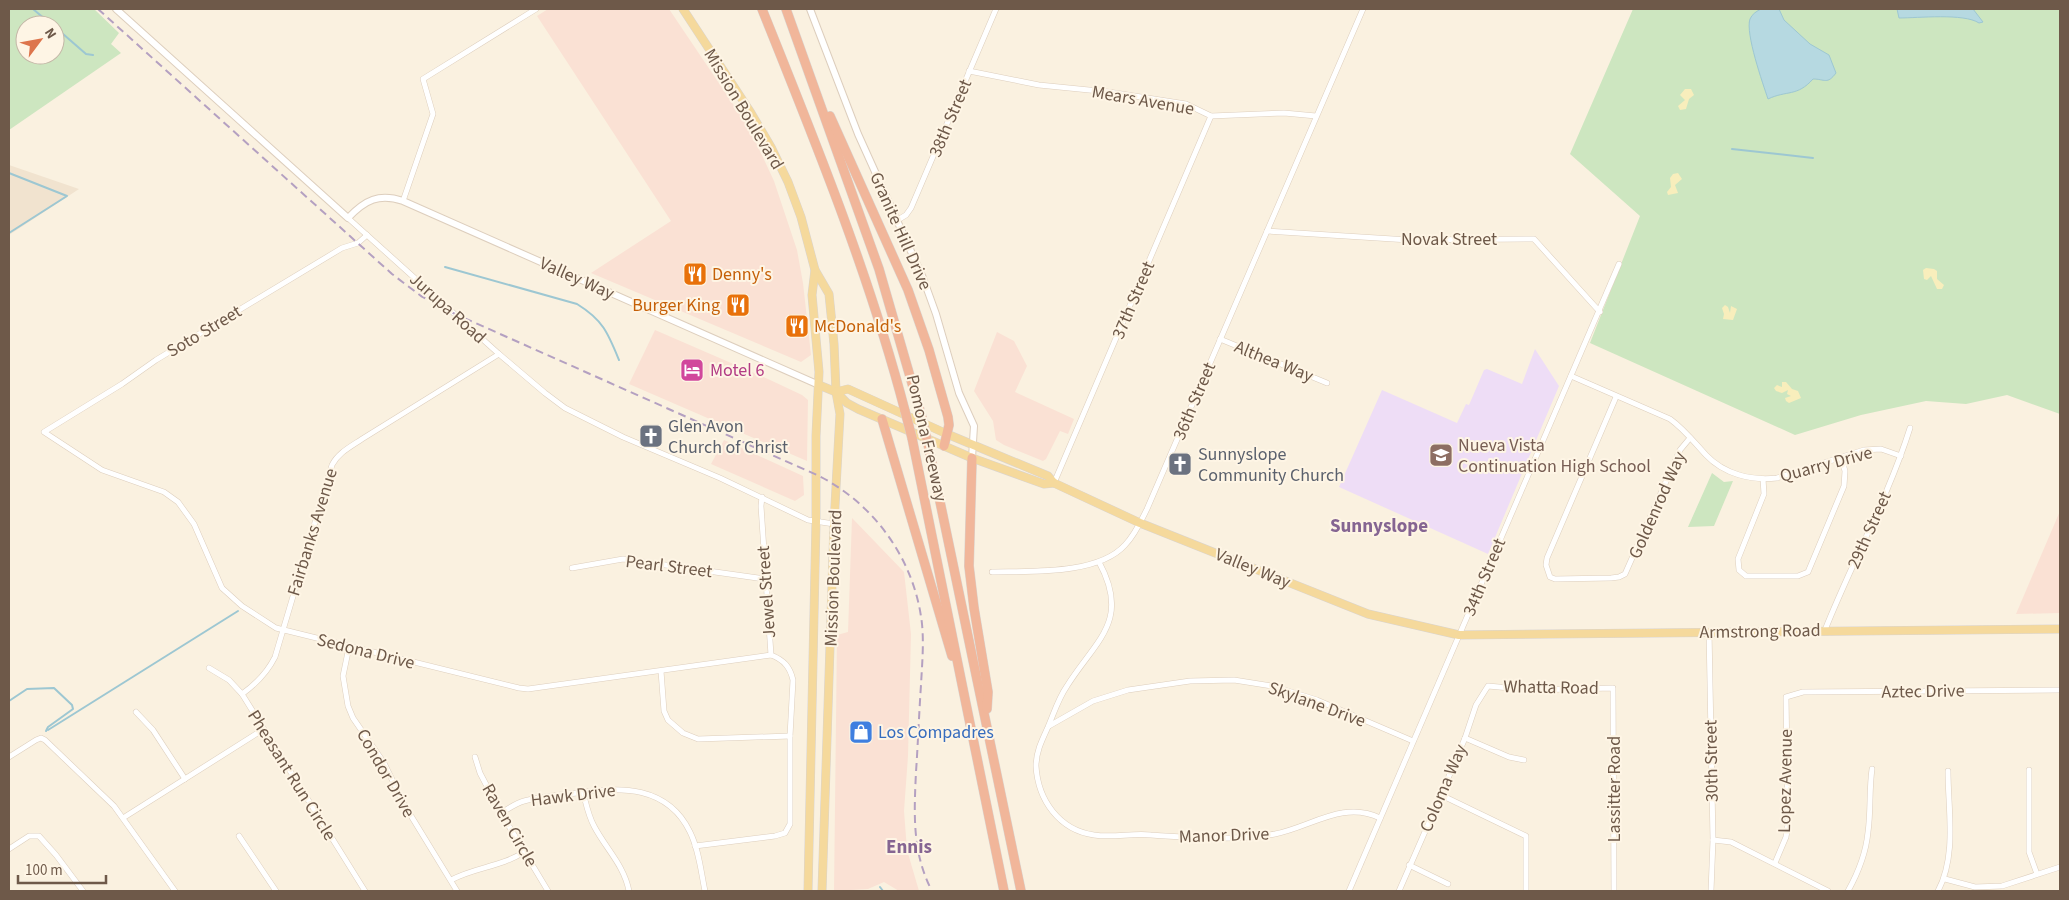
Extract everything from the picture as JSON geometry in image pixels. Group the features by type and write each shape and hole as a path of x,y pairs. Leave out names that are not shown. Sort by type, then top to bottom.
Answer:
{"highway":[{"name":"Pomona Freeway","path":"762,9 860,259 892,360 912,438 1004,891"},
{"name":"Pomona Freeway","path":"786,9 879,269 922,418 1021,891"},
{"path":"808,69 850,158 915,310 948,417 949,425 944,446"},
{"path":"882,419 971,722"},
{"path":"972,458 970,566 974,608 988,692 987,725"}],"main road":[{"name":"Mission Boulevard","path":"683,9 771,147 788,182 801,217 816,270 829,294 836,392 840,414 834,524 822,891"},
{"name":"Mission Boulevard","path":"808,891 816,522 816,436 819,385 812,295 816,270"},
{"name":"Valley Way","path":"819,385 836,392 846,404 972,458 1044,484 1054,483"},
{"name":"Valley Way","path":"836,392 848,389 947,434 1048,476 1054,483 1140,523 1368,614 1459,635"},
{"name":"Armstrong Road","path":"1459,635 1709,631 2060,629"}],"street":[{"name":"Jurupa Road","path":"116,9 545,394 578,416 631,441 816,522 834,524"},
{"path":"403,201 433,114 423,80 536,9"},
{"name":"Granite Hill Drive","path":"810,9 858,134 923,278 936,314 959,393 972,421 974,445 972,458"},
{"name":"38th Street","path":"896,221 906,215 911,208 996,9"},
{"name":"36th Street","path":"1099,562 1124,546 1140,523 1362,9"},
{"name":"Mears Avenue","path":"969,71 1039,85 1109,92 1179,103 1211,116 1284,113 1316,116"},
{"name":"37th Street","path":"1054,483 1211,116"},
{"name":"Valley Way","path":"348,218 364,204 378,198 388,197 403,201 819,385"},
{"name":"Novak Street","path":"1267,230 1409,240 1534,239 1600,312"},
{"name":"Soto Street","path":"44,432 122,384 156,360 342,248 358,243 367,235"},
{"name":"34th Street","path":"1349,891 1600,312 1619,264"},
{"name":"Althea Way","path":"1220,339 1327,383"},
{"name":"Fairbanks Avenue","path":"242,694 258,682 270,666 329,475 336,459 362,439 499,354"},
{"name":"Quarry Drive","path":"1571,376 1670,419 1718,465 1748,478 1778,478 1864,450 1880,450 1901,456"},
{"name":"Goldenrod Way","path":"1616,397 1547,558 1548,572 1555,580 1611,578 1625,574 1680,450 1690,438"},
{"name":"29th Street","path":"1825,630 1867,539 1901,456 1910,428"},
{"name":"Sedona Drive","path":"44,432 102,470 164,492 178,502 194,524 216,577 228,595 276,628 282,630 528,689 771,655"},
{"path":"1763,479 1764,494 1738,559 1739,570 1746,576 1798,576 1808,572 1844,486 1845,471 1841,457"},
{"name":"Jewel Street","path":"695,846 775,836 785,833 790,824 790,736 793,693 791,673 785,663 771,655 765,579 762,497"},
{"name":"Pearl Street","path":"572,568 623,559 765,579"},
{"path":"992,572 1045,570 1099,562 1111,594 1112,610 1110,622 1095,647 1066,686 1057,702 1048,727"},
{"name":"30th Street","path":"1709,631 1713,840 1711,891"},
{"name":"Condor Drive","path":"349,647 344,676 348,706 352,718 384,763 404,806 457,891"},
{"name":"Pheasant Run Circle","path":"208,668 229,680 242,694 365,891"},
{"path":"661,671 664,711 668,720 683,733 698,739 790,736"},
{"name":"Skylane Drive","path":"1048,727 1093,701 1128,690 1168,683 1234,680 1272,686 1317,700 1413,741"},
{"name":"Whatta Road","path":"1488,686 1530,690 1614,688"},
{"name":"Coloma Way","path":"1398,891 1442,795 1476,705 1488,686"},
{"name":"Lassitter Road","path":"1614,688 1614,891"},
{"name":"Aztec Drive","path":"1786,698 1803,692 2060,690"},
{"name":"Lopez Avenue","path":"1775,863 1786,837 1788,824 1786,698"},
{"path":"136,712 153,730 185,779"},
{"name":"Manor Drive","path":"1048,727 1036,760 1038,783 1044,800 1053,813 1069,827 1094,836 1138,834 1210,838 1260,836 1288,830 1338,813 1367,813 1380,818"},
{"path":"123,818 264,729"},
{"path":"9,757 41,738 108,799 176,891"},
{"path":"1465,738 1509,757 1524,760"},
{"name":"Raven Circle","path":"475,757 480,773 500,813 548,891"},
{"path":"1848,891 1856,877 1868,831 1869,790 1872,769"},
{"path":"1938,891 1944,879 1950,831 1948,770"},
{"path":"2029,770 2030,852 2037,874"},
{"name":"Hawk Drive","path":"500,813 523,801 583,792 628,789 656,798 678,814 689,831 695,846 705,891"},
{"path":"583,792 594,826 618,861 626,878 629,891"},
{"path":"1442,795 1526,836 1526,891"},
{"path":"9,849 29,836 39,836 83,891"},
{"path":"238,836 276,891"},
{"path":"1713,840 1730,842 1828,891"},
{"path":"451,880 471,870 504,863 524,852"},
{"path":"1409,865 1448,884"},
{"path":"1944,879 1975,888 2002,886 2060,867"}],"shaded area":[{"path":"548,9 669,9 752,134 774,181 797,250 803,283 811,355 801,362 591,273 671,221 537,16"},
{"path":"9,165 79,189 9,235"},
{"path":"655,330 768,379 802,395 808,400 807,461 629,384"},
{"path":"997,332 1014,341 1027,366 1015,392 1074,419 1068,434 1060,431 1046,459 1043,461 996,440 993,421 974,391"},
{"name":"Nueva Vista Continuation High School","path":"1535,349 1559,386 1488,554 1339,487 1382,390 1457,423 1466,404 1469,405 1484,370 1487,369 1522,384"},
{"path":"724,440 803,476 804,495 795,501 711,464"},
{"path":"2060,511 2060,613 2016,614"},
{"path":"852,518 904,572 911,634 908,756 904,811 907,850 919,891 899,891 884,882 868,889 834,891 837,635 848,632"}],"green space":[{"path":"9,9 94,9 119,33 111,44 121,53 9,130"},
{"path":"1633,9 2060,9 2060,414 2007,395 1966,404 1926,401 1861,415 1795,435 1590,343 1640,216 1570,154"},
{"path":"1712,473 1724,482 1733,481 1714,526 1688,527"}],"sand":[{"path":"1685,89 1691,89 1694,95 1689,99 1686,109 1680,110 1678,106 1685,100 1680,95"},
{"path":"1678,173 1682,179 1675,185 1678,193 1668,195 1667,192 1671,187 1670,178 1673,174"},
{"path":"1926,268 1937,271 1937,279 1944,285 1942,289 1937,289 1931,276 1927,280 1924,279 1923,270"},
{"path":"1725,305 1730,313 1731,306 1737,309 1733,320 1723,319 1722,308"},
{"path":"1782,382 1786,382 1792,389 1798,391 1801,398 1789,403 1786,401 1785,398 1791,396 1787,394 1788,390 1782,393 1774,388 1777,385 1782,387"}],"water":[{"path":"1761,9 1779,9 1784,20 1810,44 1829,55 1836,73 1833,77 1828,80 1813,79 1797,91 1768,99 1755,59 1749,26 1752,16"},
{"path":"1897,9 1973,9 1983,22 1979,23 1952,17 1899,18"}],"waterway":[{"path":"33,9 40,15"},
{"path":"65,36 86,54 93,55"},
{"path":"1732,149 1813,158"},
{"path":"9,173 67,196 9,233"},
{"path":"445,267 577,304 593,316 604,328 619,360"},
{"path":"48,730 238,611"},
{"path":"9,701 27,689 54,688 72,705 73,709 48,727 46,731"},
{"path":"880,887 883,891"}],"railway":[{"path":"98,9 392,274 421,296 453,313 817,475 838,487 873,518 901,556 918,600 922,624 923,654 915,818 921,862 925,877 932,891"}],"place":[{"name":"Denny's","path":"695,274"},
{"name":"Burger King","path":"738,305"},
{"name":"McDonald's","path":"797,326"},
{"name":"Motel 6","path":"692,370"},
{"name":"Glen Avon Church of Christ","path":"651,436"},
{"name":"Nueva Vista Continuation High School","path":"1441,455"},
{"name":"Sunnyslope Community Church","path":"1180,464"},
{"name":"Los Compadres","path":"861,732"}],"district":[{"name":"Sunnyslope","path":"1379,525"},
{"name":"Ennis","path":"909,846"}]}
